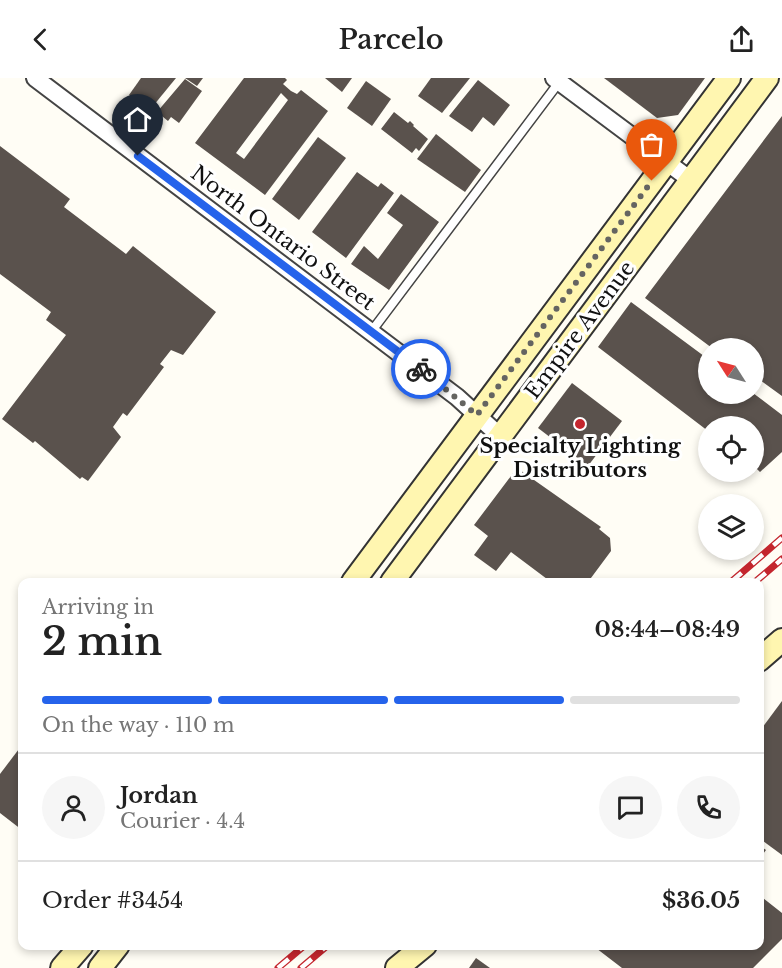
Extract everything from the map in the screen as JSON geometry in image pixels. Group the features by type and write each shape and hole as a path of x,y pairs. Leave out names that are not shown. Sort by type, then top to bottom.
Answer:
{"main road":[{"name":"Empire Avenue","path":"356,578 729,78"},
{"name":"Empire Avenue","path":"395,578 767,78"},
{"path":"764,656 782,640"},
{"path":"62,968 78,950"},
{"path":"100,968 114,950"},
{"path":"397,968 419,950"}],"street":[{"name":"North Ontario Street","path":"35,78 457,397 501,437"},
{"path":"559,79 692,181"}],"lane":[{"path":"371,332 559,79"}],"building":[{"path":"141,78 176,78 149,111 129,95"},
{"path":"185,78 203,78 197,86"},
{"path":"244,78 285,78 287,80 283,84 291,91 297,94 301,90 328,111 265,195 195,143","holes":["281,93 288,100 244,159 236,153"]},
{"path":"325,78 352,78 342,92"},
{"path":"431,78 470,78 442,113 418,96"},
{"path":"604,78 705,78 678,115 657,118"},
{"path":"185,79 202,91 179,123 171,117 168,121 157,112"},
{"path":"478,80 510,105 494,126 483,117 472,132 449,116"},
{"path":"366,81 391,99 372,126 347,108"},
{"path":"394,112 408,123 410,121 428,139 419,151 416,148 412,153 381,129"},
{"path":"782,116 782,396 764,383 764,338 699,338 645,298"},
{"path":"436,134 481,170 465,192 417,159"},
{"path":"318,137 346,158 299,220 272,199"},
{"path":"0,146 70,199 64,207 126,254 133,246 216,312 183,355 171,350 160,364 164,367 127,416 123,413 113,427 121,437 88,481 82,477 80,479 35,441 33,443 2,419 66,335 46,320 51,312 0,274"},
{"path":"357,172 378,187 381,183 394,193 346,258 312,232"},
{"path":"401,194 439,222 389,290 351,264 364,246 378,259 403,225 387,213"},
{"path":"631,302 698,352 698,404 764,404 764,401 782,415 782,452 764,468 764,416 698,416 698,423 598,347"},
{"name":"Specialty Lighting Distributors","path":"572,383 622,421 588,466 538,428"},
{"path":"517,468 601,527 599,529 610,538 611,551 591,578 546,578 511,552 496,571 474,555 488,536 474,525"},
{"path":"782,701 782,855 764,842 764,725"},
{"path":"18,750 18,827 0,813 0,774"},
{"path":"764,899 782,913 782,939 753,968 622,968 599,950 764,950"},
{"path":"476,958 490,968 469,968"}],"railway":[{"path":"736,578 782,538"},
{"path":"760,578 782,559"},
{"path":"278,968 299,950"},
{"path":"301,968 322,950"}],"way so far":[{"path":"421,369 477,415 652,181"}],"place":[{"name":"Specialty Lighting Distributors","path":"580,424"}],"route":[{"path":"138,156 421,369"}]}
